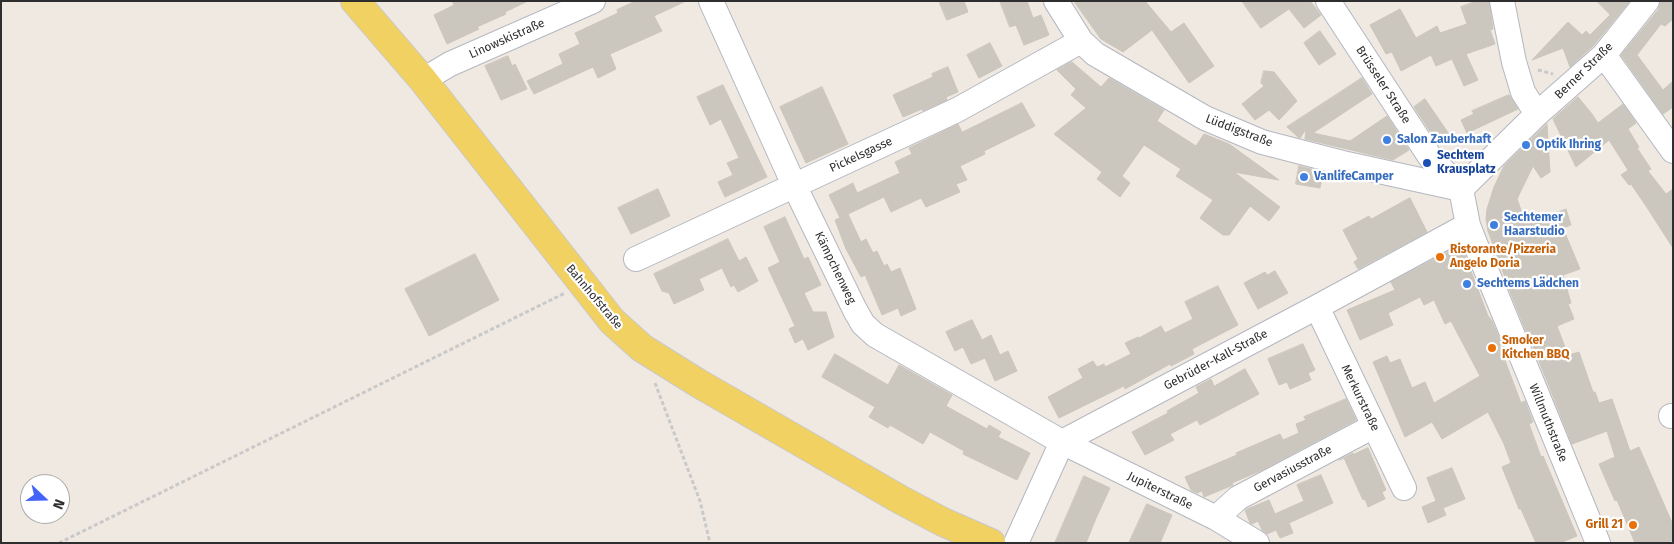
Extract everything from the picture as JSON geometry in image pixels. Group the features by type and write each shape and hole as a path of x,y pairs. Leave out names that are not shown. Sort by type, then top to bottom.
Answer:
{"main road":[{"name":"Bahnhofstraße","path":"355,1 422,80 612,321 642,348 698,384 901,500 943,522 991,543"}],"street":[{"name":"Linowskistraße","path":"422,80 450,64 593,1"},
{"name":"Kämpchenweg","path":"711,1 794,186 855,310 864,324 875,335 1062,442"},
{"name":"Lüddigstraße","path":"1056,1 1081,41 1095,54 1205,118 1262,142 1347,164 1461,189"},
{"name":"Brüsseler Straße","path":"1328,1 1430,157 1461,189"},
{"path":"1502,1 1514,62 1524,92 1537,114"},
{"name":"Berner Straße","path":"1461,189 1537,114 1604,55 1647,1"},
{"name":"Pickelsgasse","path":"636,259 957,110 1081,41"},
{"path":"1604,55 1673,151"},
{"name":"Willmuthstraße","path":"1461,189 1468,225 1598,543"},
{"name":"Gebrüder-Kall-Straße","path":"1062,442 1468,225"},
{"name":"Merkurstraße","path":"1317,307 1404,488"},
{"name":"Gervasiusstraße","path":"1216,518 1238,498 1374,426"},
{"path":"1016,543 1062,442"},
{"name":"Jupiterstraße","path":"1062,442 1216,518 1257,543"}],"path":[{"path":"1514,62 1575,81"},
{"path":"59,543 583,284"},
{"path":"642,348 700,501 710,543"}],"building":[{"path":"452,1 528,1 505,12 506,14 477,27 479,29 447,44 434,15 454,5"},
{"path":"636,1 686,1 654,16 662,31 610,54 616,69 598,78 593,67 534,94 527,81 563,64 559,54 580,44 575,33 618,13 617,10"},
{"path":"939,1 964,1 968,12 947,20"},
{"path":"1000,1 1027,1 1033,18 1041,15 1049,35 1024,45 1016,25 1010,27"},
{"path":"1074,1 1145,1 1171,32 1184,23 1214,66 1189,83 1152,30 1123,52 1101,39"},
{"path":"1242,1 1310,1 1321,15 1304,28 1289,9 1261,28"},
{"path":"1477,1 1489,1 1493,29 1490,30 1495,44 1466,54 1478,80 1464,86 1452,59 1436,66 1431,55 1401,71 1392,52 1386,54 1370,25 1400,9 1416,38 1437,26 1440,33 1467,24 1461,7"},
{"path":"1597,1 1629,2 1594,45 1570,67 1563,48 1532,60 1568,22 1582,35 1586,31 1590,35 1610,15"},
{"path":"1660,1 1673,1 1673,19 1665,26 1661,24 1637,55 1663,90 1673,81 1673,107 1663,114 1621,55 1658,10"},
{"path":"1320,31 1336,54 1319,65 1304,43"},
{"path":"990,43 1002,66 979,78 967,55"},
{"path":"508,56 512,66 515,64 527,89 501,100 485,66"},
{"path":"1072,62 1101,87 1109,78 1164,110 1157,121 1196,146 1204,134 1229,144 1279,180 1234,172 1280,207 1269,221 1250,206 1229,235 1223,235 1200,218 1213,200 1176,176 1181,169 1144,145 1122,176 1130,183 1120,197 1097,179 1102,172 1054,134 1086,108 1071,95 1076,89 1057,70"},
{"path":"948,67 958,92 946,97 947,100 923,111 922,109 903,117 893,95 933,77 932,74"},
{"path":"1264,71 1274,72 1297,101 1279,120 1269,110 1255,120 1242,104 1264,86 1261,83"},
{"path":"1362,78 1372,94 1313,133 1350,141 1387,116 1409,150 1393,160 1305,139 1306,129 1300,138 1287,127"},
{"path":"723,85 767,177 725,197 718,182 733,175 727,163 739,158 721,119 710,125 697,97"},
{"path":"822,87 848,144 806,163 780,107"},
{"path":"1509,95 1518,109 1467,133 1461,120 1474,114 1472,111"},
{"path":"1578,97 1598,123 1623,104 1636,123 1628,129 1639,147 1637,148 1651,169 1648,171 1666,194 1673,189 1673,248 1631,184 1629,185 1621,175 1628,170 1609,140 1576,167 1553,119"},
{"path":"1425,99 1451,137 1439,145 1414,107"},
{"path":"1022,103 1035,126 984,151 985,154 960,166 967,180 956,184 960,192 926,207 921,198 891,212 884,197 848,214 861,242 866,239 873,253 877,251 884,266 887,264 891,272 900,268 916,309 901,316 898,308 882,315 865,275 861,277 846,249 835,220 840,218 829,195 853,183 857,193 900,173 895,162 912,154 909,148 958,124 962,132"},
{"path":"1547,124 1550,172 1541,178 1533,166 1517,199 1526,224 1566,209 1571,225 1563,228 1580,269 1563,275 1571,303 1568,304 1574,319 1557,326 1568,355 1579,352 1593,392 1595,392 1599,403 1612,399 1630,451 1639,447 1673,525 1673,540 1667,543 1635,543 1599,464 1615,457 1607,431 1572,444 1511,294 1488,231 1487,209 1494,187 1504,166"},
{"path":"1299,166 1323,172 1320,188 1296,184"},
{"path":"658,189 670,216 631,234 618,208"},
{"path":"1410,198 1427,232 1358,269 1354,262 1358,259 1343,230 1369,216 1371,219"},
{"path":"785,217 804,259 808,257 821,285 804,293 813,312 826,312 834,337 808,350 803,339 795,343 789,329 795,326 768,268 780,262 764,227"},
{"path":"728,239 739,261 746,257 758,281 738,292 734,285 731,287 722,268 699,279 704,290 674,304 669,293 662,291 654,274"},
{"path":"1461,245 1488,316 1502,345 1499,345 1521,403 1525,401 1533,422 1529,424 1541,457 1543,456 1577,536 1560,543 1536,543 1521,509 1519,509 1502,467 1511,463 1488,412 1442,439 1432,422 1405,437 1373,362 1387,356 1390,363 1400,359 1412,388 1425,382 1434,403 1480,376 1451,321 1445,324 1434,300 1424,305 1420,297 1388,313 1393,325 1360,340 1347,310 1395,290 1391,282"},
{"path":"475,254 499,300 429,336 405,289"},
{"path":"1275,271 1288,293 1258,309 1244,283 1265,272 1267,275"},
{"path":"1218,286 1238,325 1192,349 1194,354 1171,366 1170,364 1125,389 1124,386 1059,418 1048,397 1083,378 1078,369 1093,361 1097,367 1104,364 1105,367 1131,354 1125,343 1161,326 1165,333 1193,319 1185,302"},
{"path":"972,320 982,340 991,335 1000,355 1008,351 1017,371 995,381 985,358 971,364 963,347 955,351 946,332"},
{"path":"1303,344 1315,370 1308,373 1311,380 1290,389 1287,382 1279,385 1268,359"},
{"path":"835,354 888,385 899,365 952,395 946,406 987,429 989,425 1001,432 998,437 1030,453 1017,480 963,454 964,451 930,432 923,444 890,425 888,428 869,417 875,407 822,377"},
{"path":"1245,369 1259,394 1200,425 1197,420 1170,434 1174,440 1145,455 1132,432 1168,413 1167,411 1199,393 1196,387 1211,379 1214,386"},
{"path":"1346,399 1356,420 1262,470 1232,483 1233,485 1204,497 1202,491 1197,493 1191,490 1185,477 1280,434 1283,440 1299,433 1296,424 1306,420 1304,417"},
{"path":"1368,448 1386,490 1382,492 1385,499 1368,507 1344,458 1339,460"},
{"path":"1452,468 1465,499 1443,508 1446,515 1428,523 1422,507 1436,501 1427,478"},
{"path":"1321,475 1333,503 1289,523 1293,533 1280,538 1276,530 1267,534 1262,530 1258,521 1250,523 1245,510 1269,500 1275,514 1304,501 1297,485"},
{"path":"1084,476 1110,488 1086,543 1055,543"},
{"path":"1147,504 1172,515 1160,543 1129,543"}],"place":[{"name":"Salon Zauberhaft","path":"1387,140"},
{"name":"Optik Ihring","path":"1526,145"},
{"name":"Sechtem Krausplatz","path":"1427,163"},
{"name":"VanlifeCamper","path":"1304,177"},
{"name":"Sechtemer Haarstudio","path":"1494,225"},
{"name":"Ristorante/Pizzeria Angelo Doria","path":"1440,257"},
{"name":"Sechtems Lädchen","path":"1467,284"},
{"name":"Smoker Kitchen BBQ","path":"1492,348"},
{"name":"Grill 21","path":"1633,525"}]}
